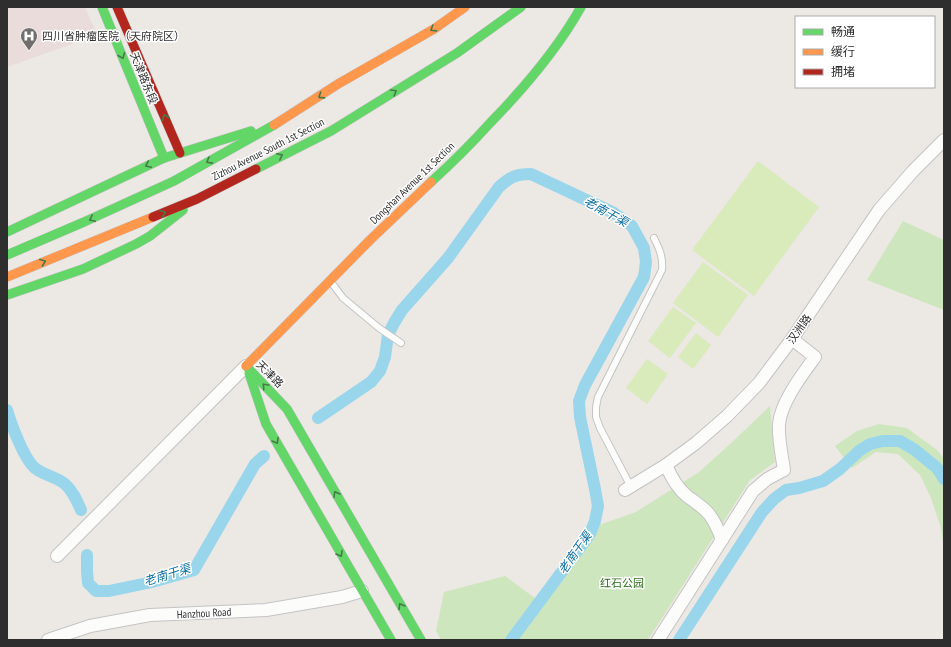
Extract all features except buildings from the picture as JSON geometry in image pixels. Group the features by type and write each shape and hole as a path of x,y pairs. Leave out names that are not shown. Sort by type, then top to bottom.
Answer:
{"main road":[{"name":"天津路东段","path":"102,7 164,158"},
{"name":"天津路东段","path":"118,7 180,153"},
{"name":"Zizhou Avenue South 1st Section","path":"7,255 84,222 174,180 278,123 338,84 434,29 465,7"},
{"name":"Zizhou Avenue South 1st Section","path":"7,277 197,199 331,131 457,53 521,7"},
{"name":"Dongshan Avenue 1st Section","path":"246,366 371,239 456,159 519,93 550,54 581,7"},
{"path":"7,232 164,158 278,123"},
{"path":"7,295 83,269 136,244 150,236 197,199"},
{"name":"天津路","path":"246,366 266,424 391,640"},
{"name":"天津路","path":"246,366 287,409 421,640"}],"street":[{"name":"汉洲路","path":"628,488 666,466 696,443 727,416 759,383 792,339 879,210 913,171 944,140"},
{"path":"658,640 753,491 767,479 784,470 779,424 784,405 815,357 792,339"},
{"path":"58,556 246,366"},
{"path":"666,466 677,486 686,496 709,514 722,540"},
{"name":"Hanzhou Road","path":"48,640 90,626 150,615 266,610 342,597 362,591"}],"lane":[{"path":"628,488 600,428 596,417 596,407 598,397 662,270 663,262 661,252 654,238"},
{"path":"330,281 343,298 379,328 401,343"}],"shaded area":[{"name":"四川省肿瘤医院（天府院区）","path":"7,7 85,7 97,35 7,67"}],"green space":[{"path":"758,161 819,207 754,296 692,250"},
{"path":"903,221 944,240 944,310 867,280"},
{"path":"703,262 748,295 718,337 673,303"},
{"path":"673,307 696,323 670,358 648,341"},
{"path":"696,333 711,345 693,369 678,357"},
{"path":"647,359 668,374 647,404 626,388"},
{"name":"红石公园","path":"770,406 775,462 750,480 648,640 441,640 436,631 444,592 505,576 543,604 599,525 636,512 699,472"},
{"path":"879,424 907,428 937,450 944,459 944,549 941,528 931,498 920,475 898,454 876,452 852,468 835,446 857,431"}],"waterway":[{"name":"老南干渠","path":"318,418 371,382 380,371 385,357 388,335 402,310 448,258 499,187 510,178 517,175 531,174 614,213 632,226 644,248 646,262 644,277 585,385 579,401 580,417 598,506 595,521 590,534 511,640"},
{"name":"老南干渠","path":"7,410 18,441 31,463 38,470 65,484 73,493 81,510"},
{"name":"老南干渠","path":"679,640 762,512 774,499 786,490 823,481 840,469 859,451 870,444 883,441 900,441 915,450 937,468 944,479"},
{"name":"老南干渠","path":"87,555 88,583 96,591 109,591 152,582 194,570 255,464 264,456"}],"traffic: fast":[{"path":"102,7 164,158"},
{"path":"256,169 331,131 457,53 521,7"},
{"path":"431,182 447,168 528,82 562,38 581,7"},
{"path":"7,255 174,181 274,125"},
{"path":"7,232 164,158 251,131"},
{"path":"7,295 83,269 136,244 150,236 183,210"},
{"path":"246,366 287,409 421,640"},
{"path":"249,373 266,424 391,640"}],"traffic: slow":[{"path":"274,125 338,84 434,29 465,7"},
{"path":"246,366 371,239 431,182"},
{"path":"7,277 153,217"}],"traffic: jam":[{"path":"117,7 180,153"},
{"path":"153,217 197,199 256,169"}],"place":[{"name":"四川省肿瘤医院（天府院区）","path":"29,51"}]}
